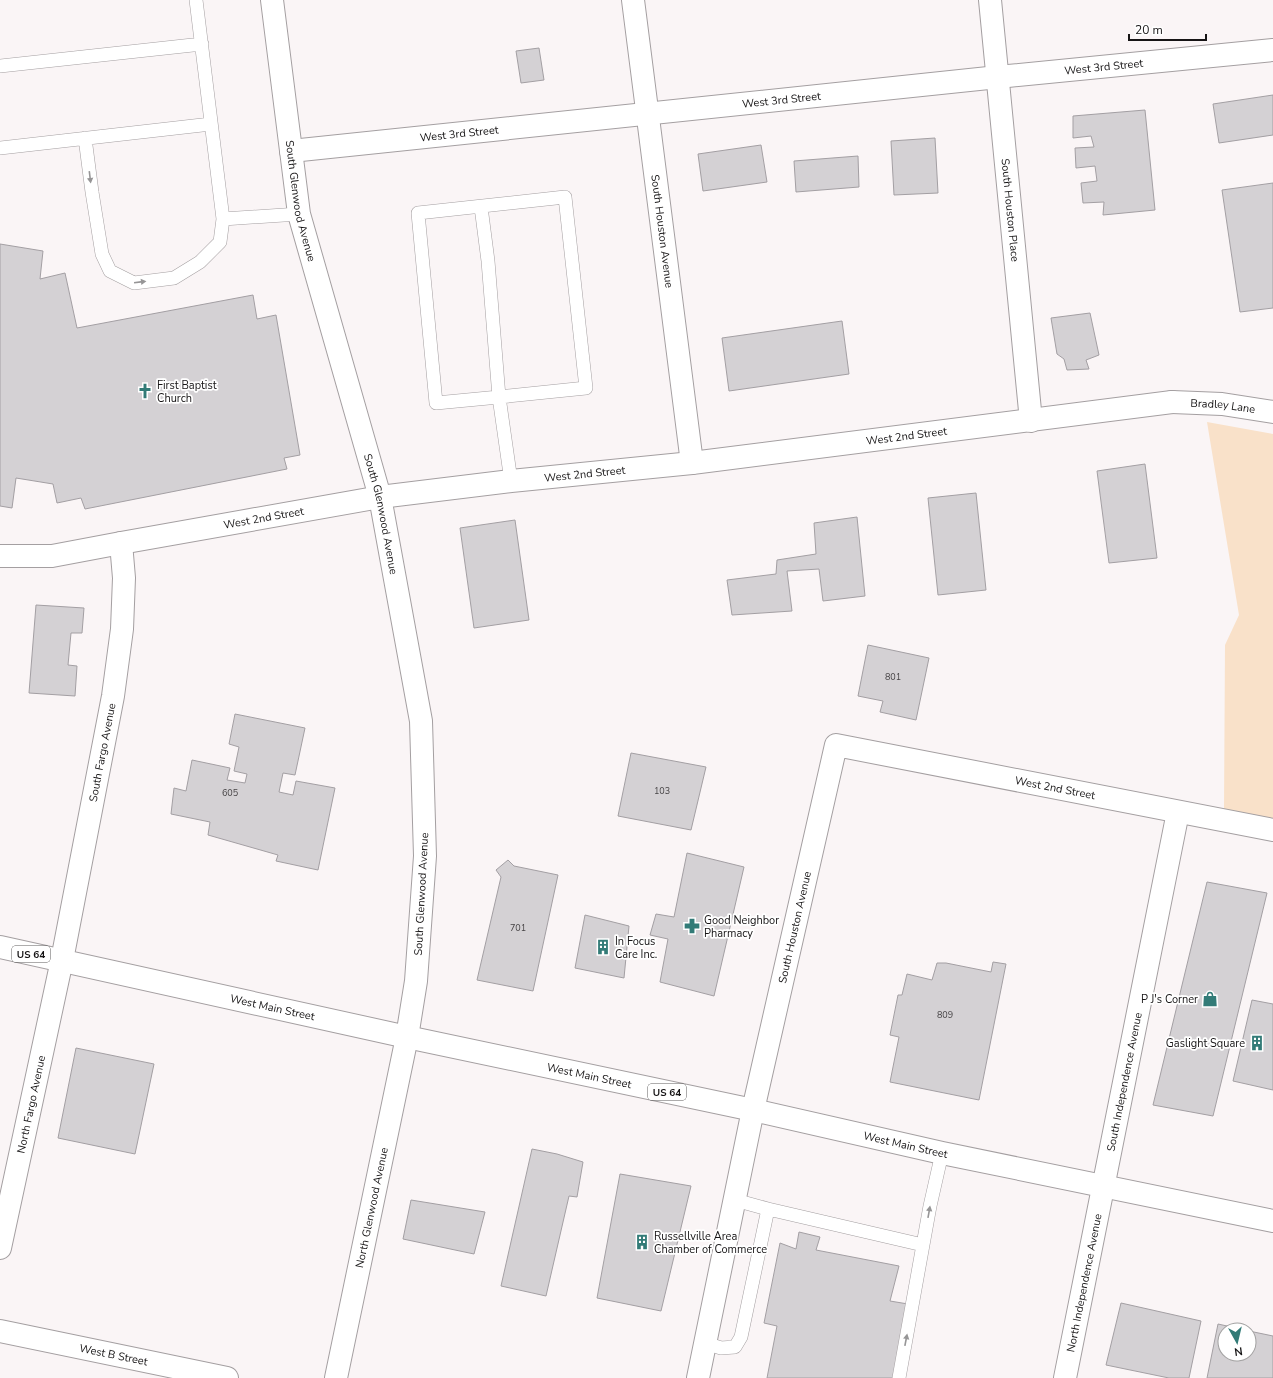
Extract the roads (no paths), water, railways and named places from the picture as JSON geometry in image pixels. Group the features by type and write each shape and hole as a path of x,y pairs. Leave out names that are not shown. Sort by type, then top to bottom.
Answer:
{"street":[{"name":"South Glenwood Avenue","path":"272,0 299,214 380,497 421,721 425,856 416,981 407,1037"},
{"name":"South Houston Avenue","path":"634,0 647,114 692,463"},
{"name":"South Houston Place","path":"990,0 1031,421"},
{"name":"West 3rd Street","path":"291,151 998,77 1273,50"},
{"name":"West 2nd Street","path":"0,556 52,556 380,497 511,481 692,463 1172,402"},
{"name":"Bradley Lane","path":"1172,402 1222,404 1273,412"},
{"name":"South Fargo Avenue","path":"62,960 113,696 122,629 124,578 121,543"},
{"name":"South Houston Avenue","path":"698,1378 753,1110 836,744"},
{"name":"West 2nd Street","path":"836,744 1273,830"},
{"name":"South Independence Avenue","path":"1104,1187 1178,812"},
{"name":"West Main Street","path":"0,947 407,1037 753,1110 942,1153 1273,1221"},
{"name":"North Fargo Avenue","path":"0,1248 62,960"},
{"name":"North Glenwood Avenue","path":"336,1378 407,1037"},
{"name":"North Independence Avenue","path":"1066,1378 1104,1187"},
{"name":"West B Street","path":"0,1331 227,1378"}],"lane":[{"path":"85,138 102,254 110,270 134,283 174,278 200,262 220,242 223,219 196,0"},
{"path":"0,66 202,44"},
{"path":"0,148 211,124"},
{"path":"565,197 586,388 499,398 436,403 418,213 481,207 565,197"},
{"path":"481,207 488,261 499,398 511,481"},
{"path":"223,219 299,214"},
{"path":"899,1378 942,1153"},
{"path":"735,1200 924,1245"},
{"path":"705,1343 721,1348 735,1347 741,1338 768,1209"}],"place":[{"name":"First Baptist Church","path":"145,391"},
{"name":"Good Neighbor Pharmacy","path":"692,926"},
{"name":"In Focus Care Inc.","path":"603,947"},
{"name":"P J's Corner","path":"1210,999"},
{"name":"Gaslight Square","path":"1257,1043"},
{"name":"Russellville Area Chamber of Commerce","path":"642,1242"}]}
